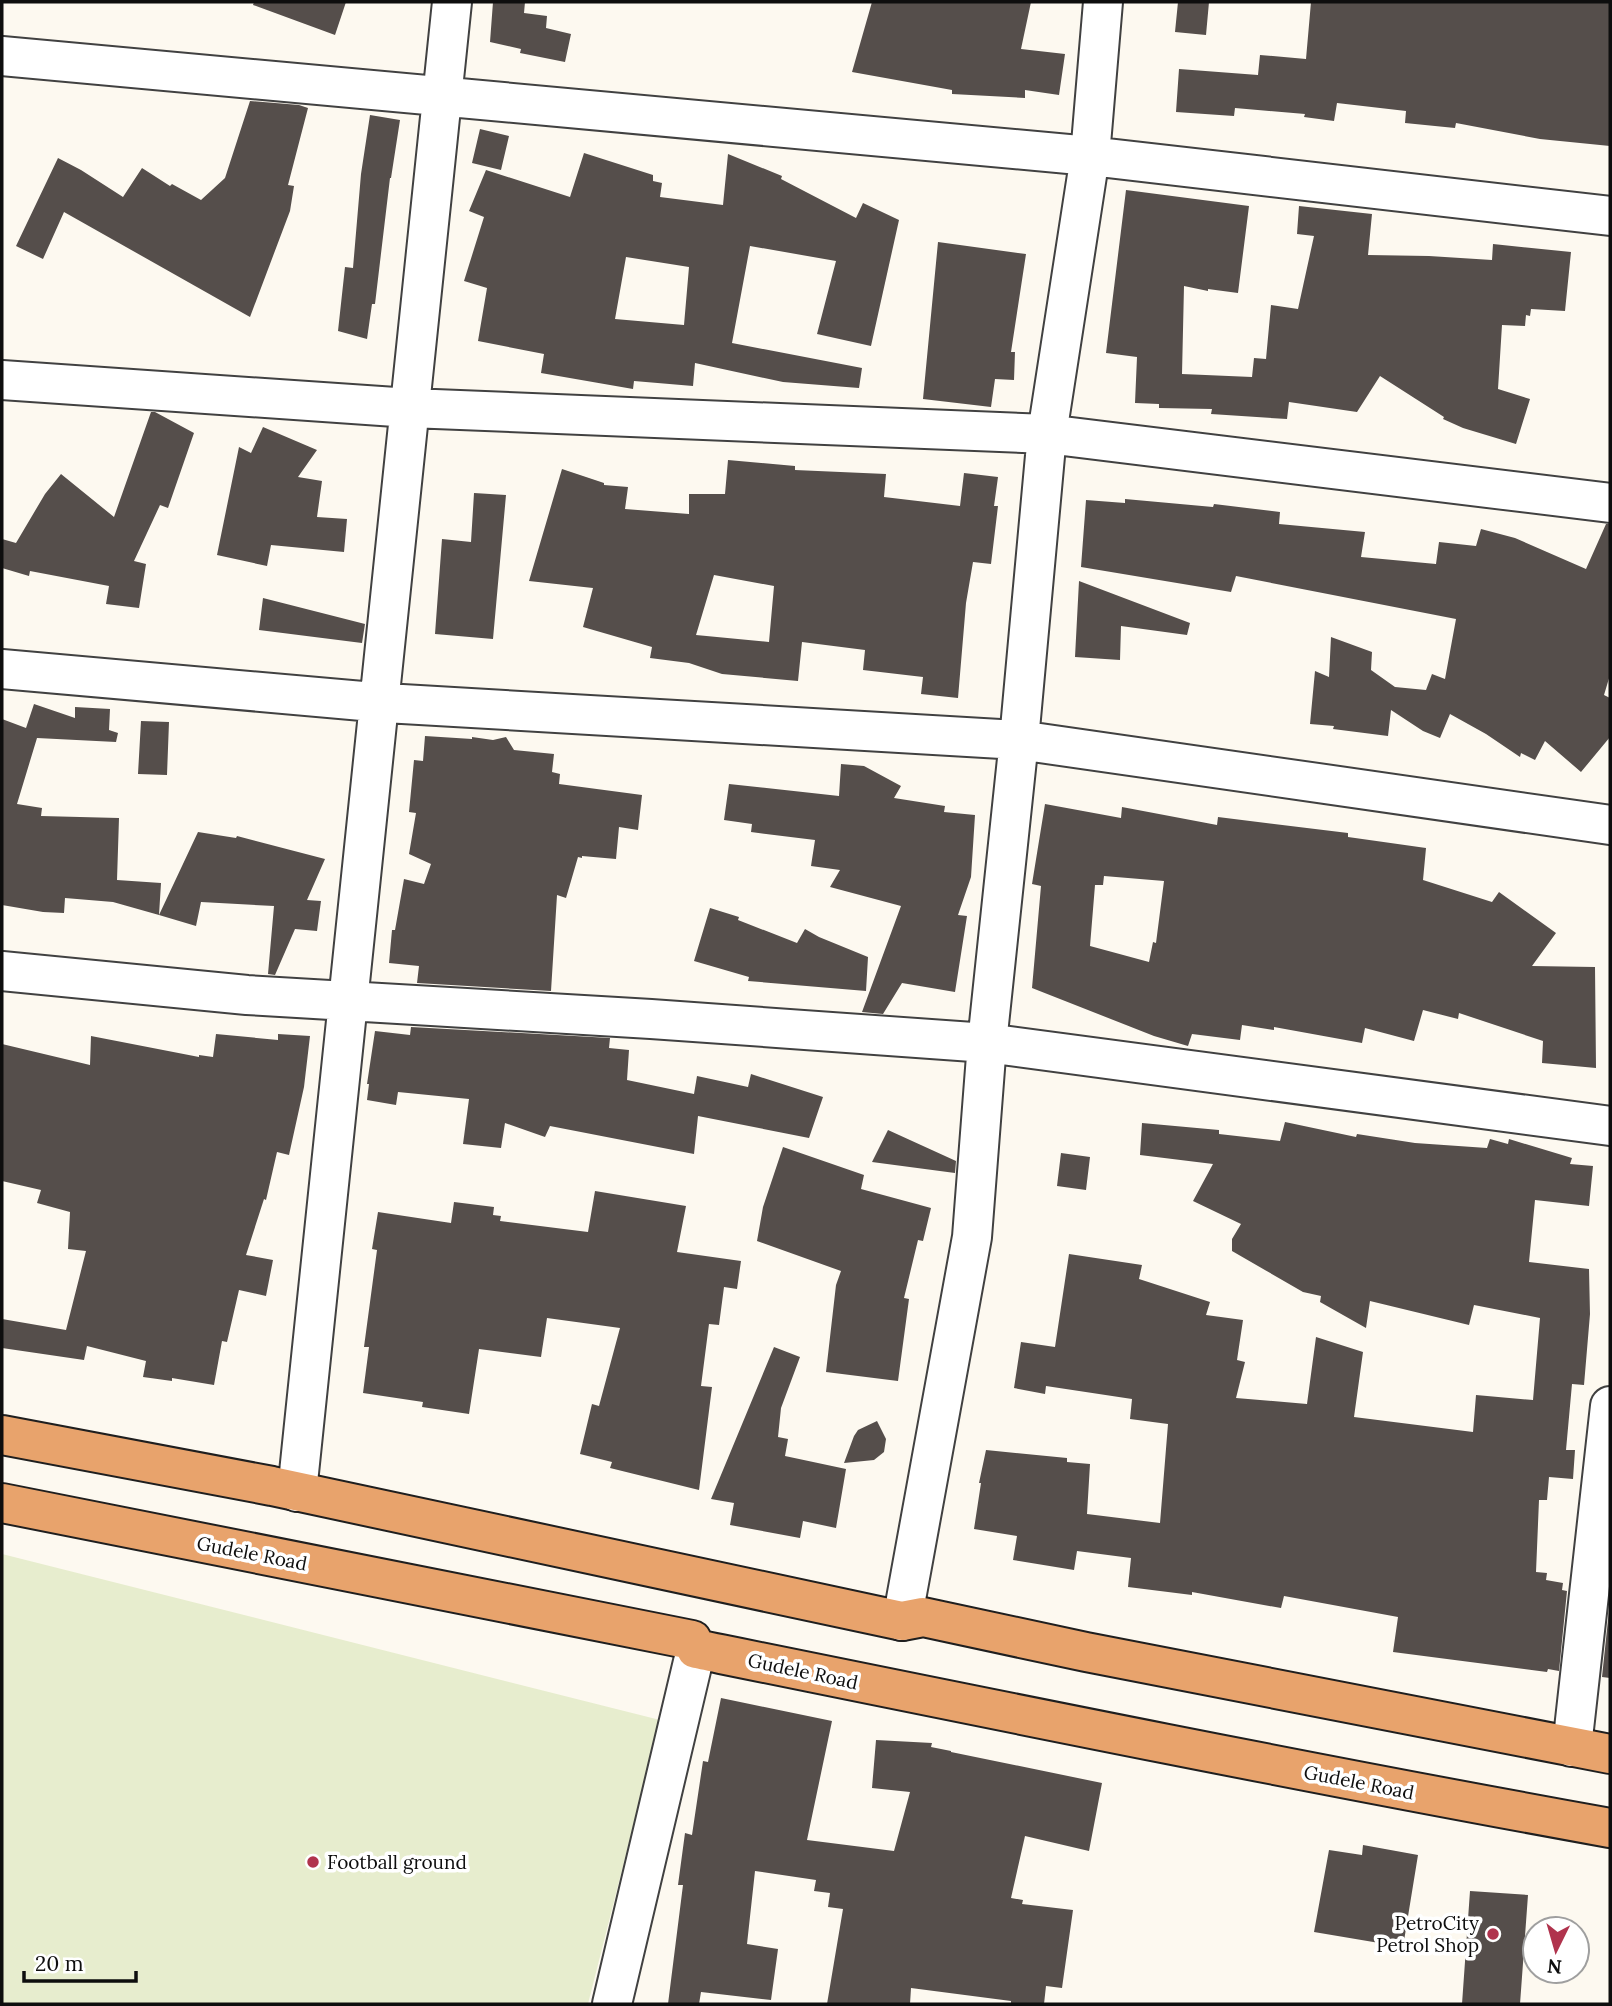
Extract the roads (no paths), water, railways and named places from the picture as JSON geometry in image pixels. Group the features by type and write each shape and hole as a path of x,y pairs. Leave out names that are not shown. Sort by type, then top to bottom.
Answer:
{"highway":[{"path":"2,1436 297,1492 902,1621 923,1617 1086,1652 1610,1754"},
{"name":"Gudele Road","path":"2,1503 692,1640 696,1648 1087,1729 1428,1796 1610,1828"}],"street":[{"path":"297,1492 453,2"},
{"path":"902,1621 972,1237 987,1043 1019,740 1047,434 1090,156 1103,2"},
{"path":"2,55 1090,156 1610,216"},
{"path":"2,380 410,408 1047,434 1610,503"},
{"path":"2,669 379,702 1019,740 1610,825"},
{"path":"2,971 247,995 651,1019 987,1043 1610,1126"},
{"path":"1572,1747 1610,1406"},
{"path":"612,2004 696,1648"}],"place":[{"name":"Football ground","path":"313,1862"},
{"name":"PetroCity Petrol Shop","path":"1493,1934"}]}
